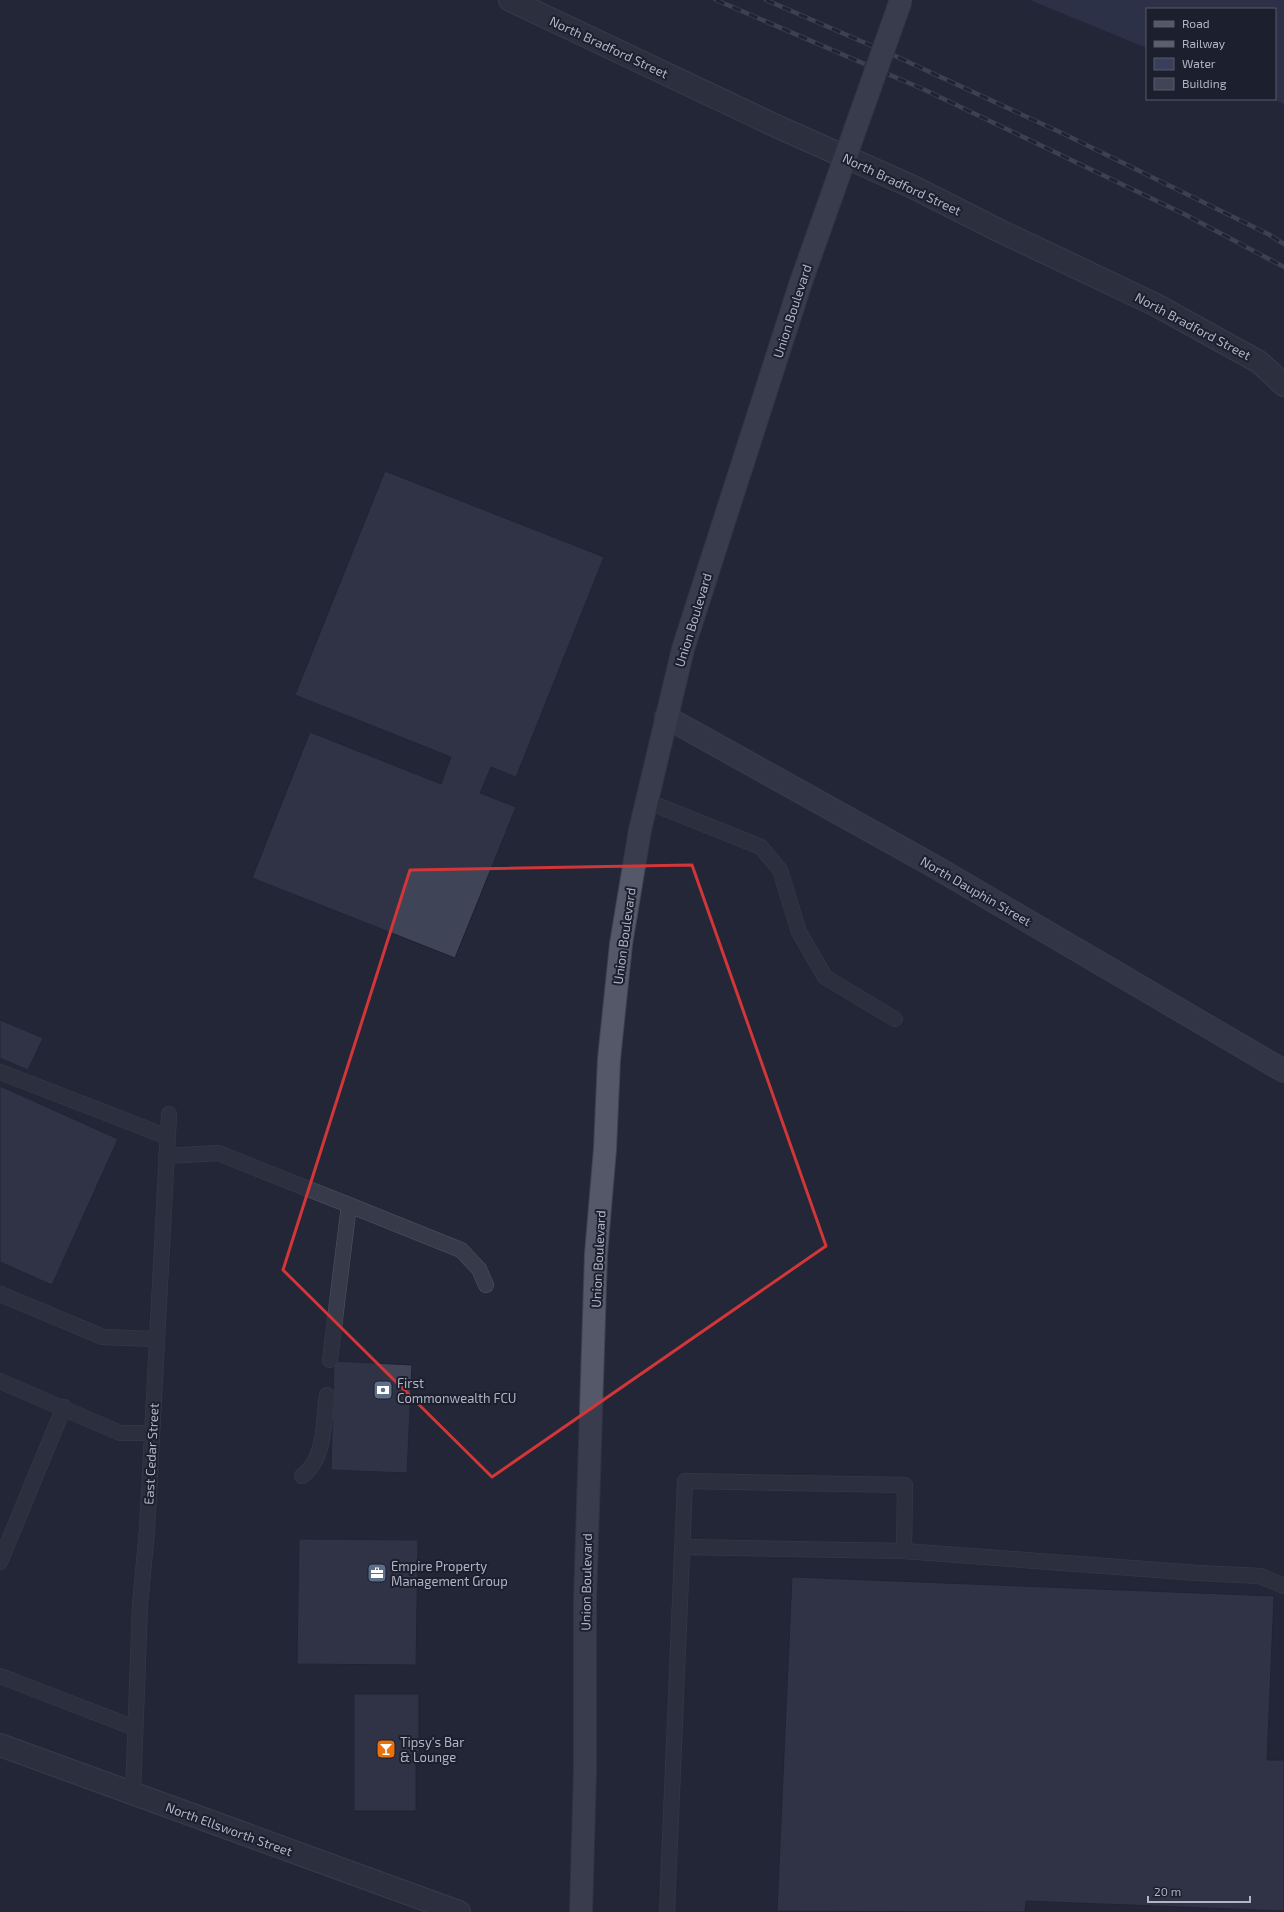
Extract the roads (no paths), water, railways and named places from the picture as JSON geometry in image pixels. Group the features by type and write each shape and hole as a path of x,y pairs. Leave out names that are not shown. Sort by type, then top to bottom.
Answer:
{"main road":[{"name":"Union Boulevard","path":"581,1912 585,1601 596,1254 606,1149 609,1059 621,944 640,830 683,649 802,282 901,0"}],"street":[{"name":"North Bradford Street","path":"510,0 776,126 913,187 998,230 1156,304 1259,362 1284,385"},
{"name":"North Dauphin Street","path":"666,717 932,865 1284,1071"},
{"name":"North Ellsworth Street","path":"0,1745 459,1912"}],"lane":[{"path":"646,801 761,847 780,870 799,932 825,977 895,1019"},
{"path":"0,1072 168,1137"},
{"name":"East Cedar Street","path":"133,1794 140,1605 147,1530 169,1114"},
{"path":"166,1156 218,1153 349,1205 460,1250 479,1269 486,1285"},
{"path":"330,1360 349,1205"},
{"path":"0,1294 103,1337 157,1339"},
{"path":"0,1381 64,1407 120,1433 152,1433"},
{"path":"302,1476 312,1470 319,1454 327,1395"},
{"path":"0,1562 64,1407"},
{"path":"667,1912 685,1481 905,1485 904,1551"},
{"path":"683,1547 904,1551 1198,1573 1260,1576 1284,1586"},
{"path":"0,1676 135,1728"}],"water":[{"path":"1030,0 1284,0 1284,104 1275,100 1276,8 1146,8 1146,48"}],"railway":[{"path":"716,0 925,90 1186,215 1284,267"},
{"path":"766,0 893,55 1066,135 1268,234 1284,244"}],"place":[{"name":"First Commonwealth FCU","path":"383,1390"},
{"name":"Empire Property Management Group","path":"377,1573"},
{"name":"Tipsy's Bar & Lounge","path":"386,1749"}]}
